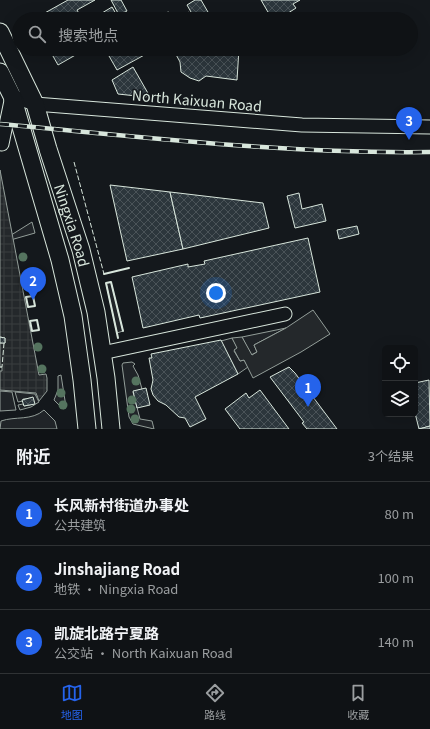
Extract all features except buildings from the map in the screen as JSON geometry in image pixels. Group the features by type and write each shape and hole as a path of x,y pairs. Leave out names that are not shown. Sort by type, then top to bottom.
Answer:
{"main road":[{"name":"Ningxia Road","path":"0,32 36,104 48,149 81,250 96,312 111,429"},
{"name":"Ningxia Road","path":"0,72 12,96 60,260 73,316 87,429"}],"street":[{"name":"North Kaixuan Road","path":"12,96 36,104 302,125 430,127"},
{"path":"0,143 2,144 12,96"},
{"path":"102,353 285,314"}],"shaded area":[{"path":"0,170 39,375 46,374 47,378 47,391 39,401 36,393 0,390 0,371 2,371 2,367 0,367 0,343 5,343 5,338 0,337"},
{"path":"32,222 35,233 14,239 0,248 0,242"},
{"path":"111,282 123,331 117,333 106,283"},
{"path":"313,310 330,334 301,352 253,378 244,360 240,361 234,350 237,348 232,338 242,337 252,355 257,352 254,345 286,328"},
{"path":"286,328 254,345 257,352 251,355 242,337"},
{"path":"232,338 238,349 234,351 240,361 244,360 248,367 238,374 221,341"},
{"path":"132,362 135,364 133,366 138,375 142,389 133,392 140,419 152,421 154,429 133,424 129,417 122,365 123,363"},
{"path":"61,375 66,407 63,409 54,400 58,390 58,376"},
{"path":"0,391 12,392 16,410 0,411"},
{"path":"15,392 35,394 39,402 31,407 20,410 18,405 23,404 24,406 34,404 33,398 23,399 23,401 18,402"},
{"path":"44,410 55,421 57,429 0,429 1,421 34,416"}],"railway":[{"path":"0,124 215,144 322,150 430,152"}],"fence":[{"path":"74,162 104,274"},
{"path":"0,367 2,367 4,343"}],"wall":[{"path":"104,274 129,268"},
{"path":"118,338 106,283 111,282 123,331"},
{"path":"33,296 35,306 28,307 26,297 33,296"},
{"path":"37,320 39,330 32,331 30,321 37,320"}],"place":[{"name":"凯旋北路宁夏路","path":"409,140"},
{"name":"Jinshajiang Road","path":"33,300"},
{"name":"长风新村街道办事处","path":"308,407"}]}
